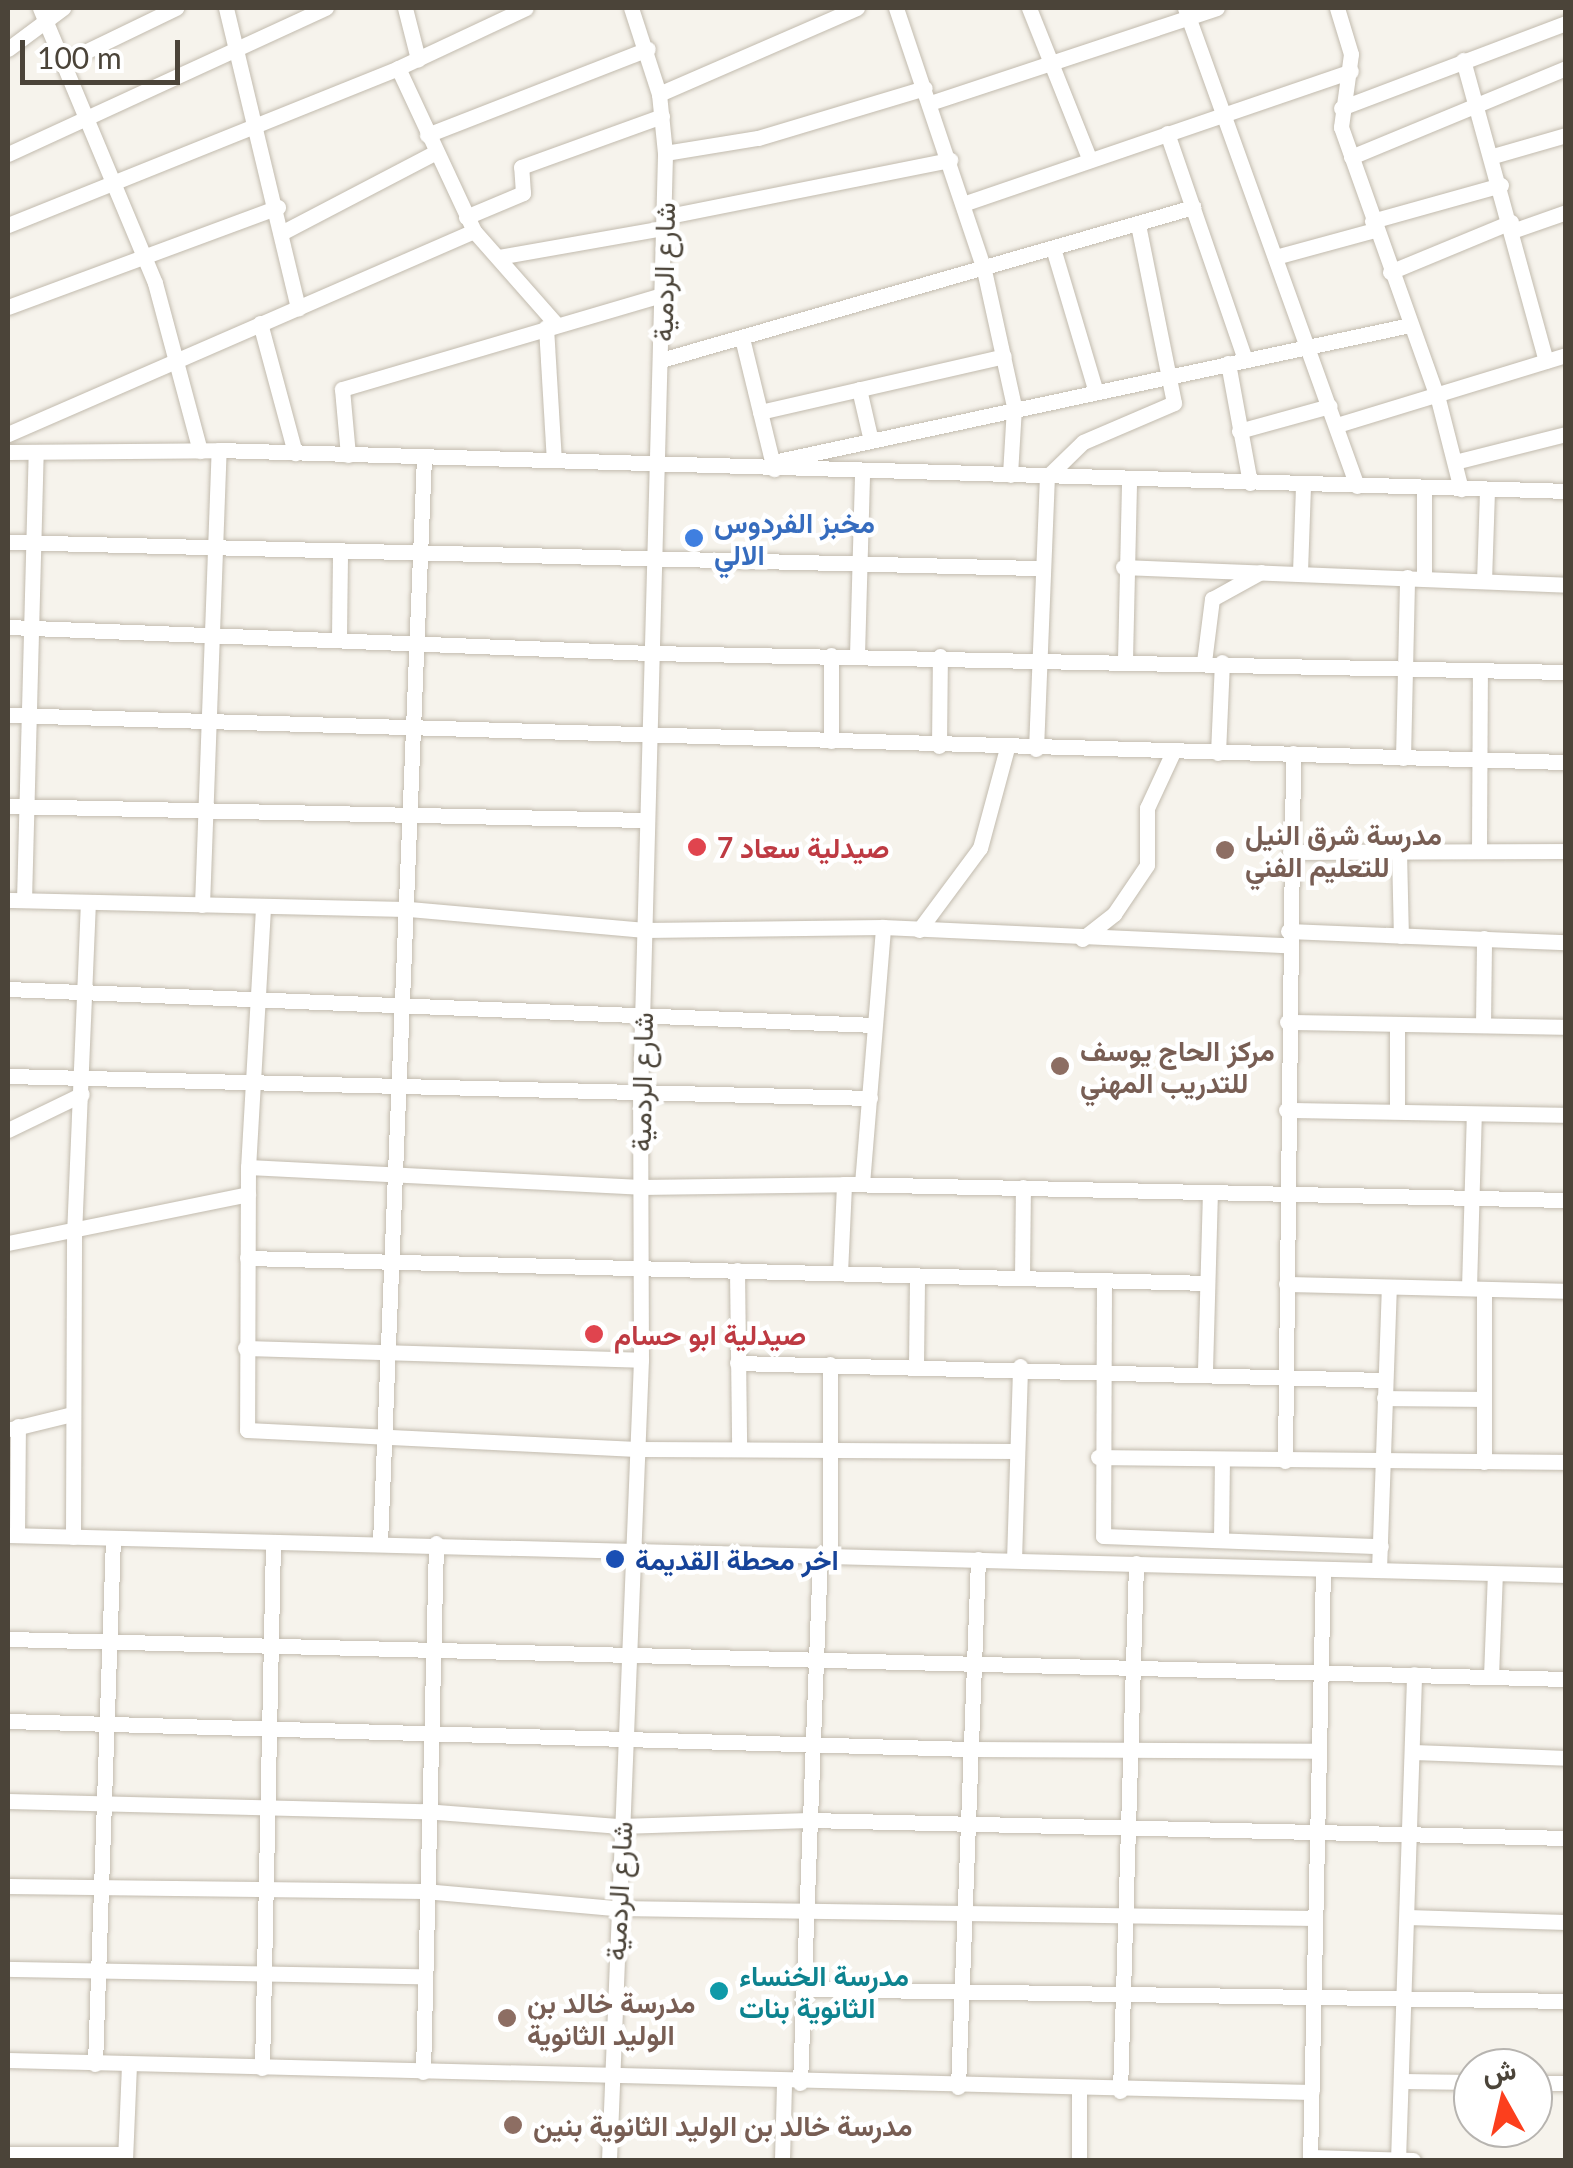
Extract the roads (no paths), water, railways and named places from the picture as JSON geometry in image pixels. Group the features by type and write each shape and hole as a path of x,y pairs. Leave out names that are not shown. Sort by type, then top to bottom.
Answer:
{"street":[{"path":"8,49 42,14 63,8"},
{"path":"139,8 149,22"},
{"path":"62,64 176,8"},
{"path":"226,8 278,208 298,308"},
{"path":"8,154 326,8"},
{"path":"8,224 398,68 526,8"},
{"path":"633,11 653,8"},
{"path":"659,94 858,8"},
{"path":"896,8 984,270 1014,407 1010,475"},
{"path":"1029,8 1089,158"},
{"path":"665,153 758,138 1051,64 1187,12 1217,8"},
{"path":"1337,8 1350,71 1341,108 1351,157 1438,400 1461,489"},
{"path":"411,10 418,58"},
{"name":"شارع الردمية","path":"609,2160 616,1908 641,1360 640,1097 665,153 659,94 648,48 633,11"},
{"path":"1187,12 1228,112 1357,486"},
{"path":"42,14 146,257 180,359 200,450"},
{"path":"1341,108 1566,23"},
{"path":"427,135 648,48"},
{"path":"1463,60 1513,226 1546,361"},
{"path":"398,68 470,224 551,326 554,460"},
{"path":"1351,157 1566,68"},
{"path":"964,204 1350,71"},
{"path":"8,434 298,308 470,224 524,192 521,168 662,116"},
{"path":"1167,133 1246,360"},
{"path":"1493,156 1566,135"},
{"path":"283,232 434,152"},
{"path":"498,257 950,160"},
{"path":"1279,256 1501,185"},
{"path":"661,360 743,342 1193,206"},
{"path":"8,307 278,208"},
{"path":"1390,272 1513,226 1566,212"},
{"path":"1036,750 1038,568 1047,477 1083,442 1172,407 1138,225"},
{"path":"1053,248 1096,390"},
{"path":"348,454 342,389 662,296"},
{"path":"260,323 295,453"},
{"path":"774,467 1167,372 1410,326"},
{"path":"743,342 774,467"},
{"path":"1337,425 1438,400 1566,354"},
{"path":"760,412 1004,356"},
{"path":"1228,363 1250,483"},
{"path":"858,389 871,441"},
{"path":"1239,431 1330,406"},
{"path":"1455,462 1566,434"},
{"path":"202,905 219,450"},
{"path":"8,452 219,450 1566,491"},
{"path":"36,453 28,806 16,900 409,910 645,930 882,927 1082,939 1401,936 1566,942"},
{"path":"380,1543 390,1431 424,458"},
{"path":"858,655 862,472"},
{"path":"1125,660 1123,567 1129,480"},
{"path":"1300,572 1303,484"},
{"path":"1424,488 1424,578"},
{"path":"1484,582 1487,490"},
{"path":"8,542 419,552 654,563 1038,568"},
{"path":"339,637 340,550"},
{"path":"1123,567 1566,584"},
{"path":"1204,662 1212,600 1265,570"},
{"path":"1404,758 1406,577"},
{"path":"8,627 416,638 651,653 1038,657 1566,672"},
{"path":"830,741 832,655"},
{"path":"939,746 940,656"},
{"path":"1218,753 1222,662"},
{"path":"1479,849 1480,671"},
{"path":"8,715 415,726 649,740 830,741 1036,750 1566,762"},
{"path":"919,930 985,838 1007,748"},
{"path":"1082,939 1114,914 1147,865 1147,808 1173,752"},
{"path":"1285,1461 1287,938 1293,754"},
{"path":"8,806 646,820"},
{"path":"1399,851 1401,936"},
{"path":"1290,852 1566,852"},
{"path":"72,1537 74,1234 88,902"},
{"path":"263,908 248,1168 244,1424 254,1434 390,1431 637,1449 739,1446 1016,1452"},
{"path":"862,1184 882,927"},
{"path":"1483,1025 1484,938"},
{"path":"8,988 405,1000 873,1025"},
{"path":"1287,1022 1397,1027 1566,1027"},
{"path":"1397,1027 1397,1111"},
{"path":"8,1076 83,1087 402,1084 640,1097 870,1098"},
{"path":"8,1130 83,1087"},
{"path":"1286,1110 1566,1115"},
{"path":"1474,1114 1473,1201 1484,1462"},
{"path":"248,1168 399,1169 640,1187 862,1184 1286,1197 1566,1200"},
{"path":"840,1273 844,1184"},
{"path":"1022,1278 1023,1187"},
{"path":"8,1242 74,1234 248,1194"},
{"path":"1205,1370 1210,1195"},
{"path":"247,1258 640,1272 737,1270 1207,1284"},
{"path":"737,1270 739,1446"},
{"path":"916,1276 916,1364"},
{"path":"1104,1281 1098,1457 1103,1536 1380,1546"},
{"path":"1286,1284 1566,1291"},
{"path":"1379,1570 1389,1289"},
{"path":"245,1348 392,1348 641,1360"},
{"path":"737,1363 1205,1370 1384,1380"},
{"path":"782,2160 805,1989 816,1660 832,1448 830,1364"},
{"path":"1014,1560 1020,1366"},
{"path":"1384,1398 1482,1398"},
{"path":"72,1414 12,1429 12,1535 1565,1575 1566,1556"},
{"path":"1098,1457 1382,1464 1566,1462"},
{"path":"1221,1539 1222,1460"},
{"path":"95,2064 113,1538"},
{"path":"262,2068 262,1891 273,1544"},
{"path":"423,2072 428,1645 436,1544"},
{"path":"958,2087 978,1559"},
{"path":"1120,2091 1136,1564"},
{"path":"1323,1569 1310,2159 1412,2160"},
{"path":"1491,1676 1495,1574"},
{"path":"8,1638 270,1646 428,1645 627,1657 1566,1678"},
{"path":"1398,2160 1404,2081 1414,1674"},
{"path":"8,1721 267,1732 426,1731 971,1749 1319,1751"},
{"path":"1413,1752 1566,1758"},
{"path":"8,1802 266,1810 424,1810 620,1826 809,1820 1411,1838 1566,1838"},
{"path":"8,1886 424,1891 616,1908 1315,1918"},
{"path":"1408,1917 1566,1922"},
{"path":"8,1969 424,1976"},
{"path":"805,1989 964,1995 1566,2001"},
{"path":"8,2060 611,2080 1312,2092"},
{"path":"13,2156 125,2157 129,2066"},
{"path":"1404,2081 1453,2082"},
{"path":"1079,2090 1079,2160"}],"place":[{"name":"مخبز الفردوس الالي","path":"694,538"},
{"name":"صيدلية سعاد 7","path":"697,847"},
{"name":"مدرسة شرق النيل للتعليم الفني","path":"1225,850"},
{"name":"مركز الحاج يوسف للتدريب المهني","path":"1060,1066"},
{"name":"صيدلية ابو حسام","path":"594,1334"},
{"name":"اخر محطة القديمة","path":"615,1559"},
{"name":"مدرسة الخنساء الثانوية بنات","path":"719,1991"},
{"name":"مدرسة خالد بن الوليد الثانوية","path":"507,2018"},
{"name":"مدرسة خالد بن الوليد الثانوية بنين","path":"513,2125"}]}
